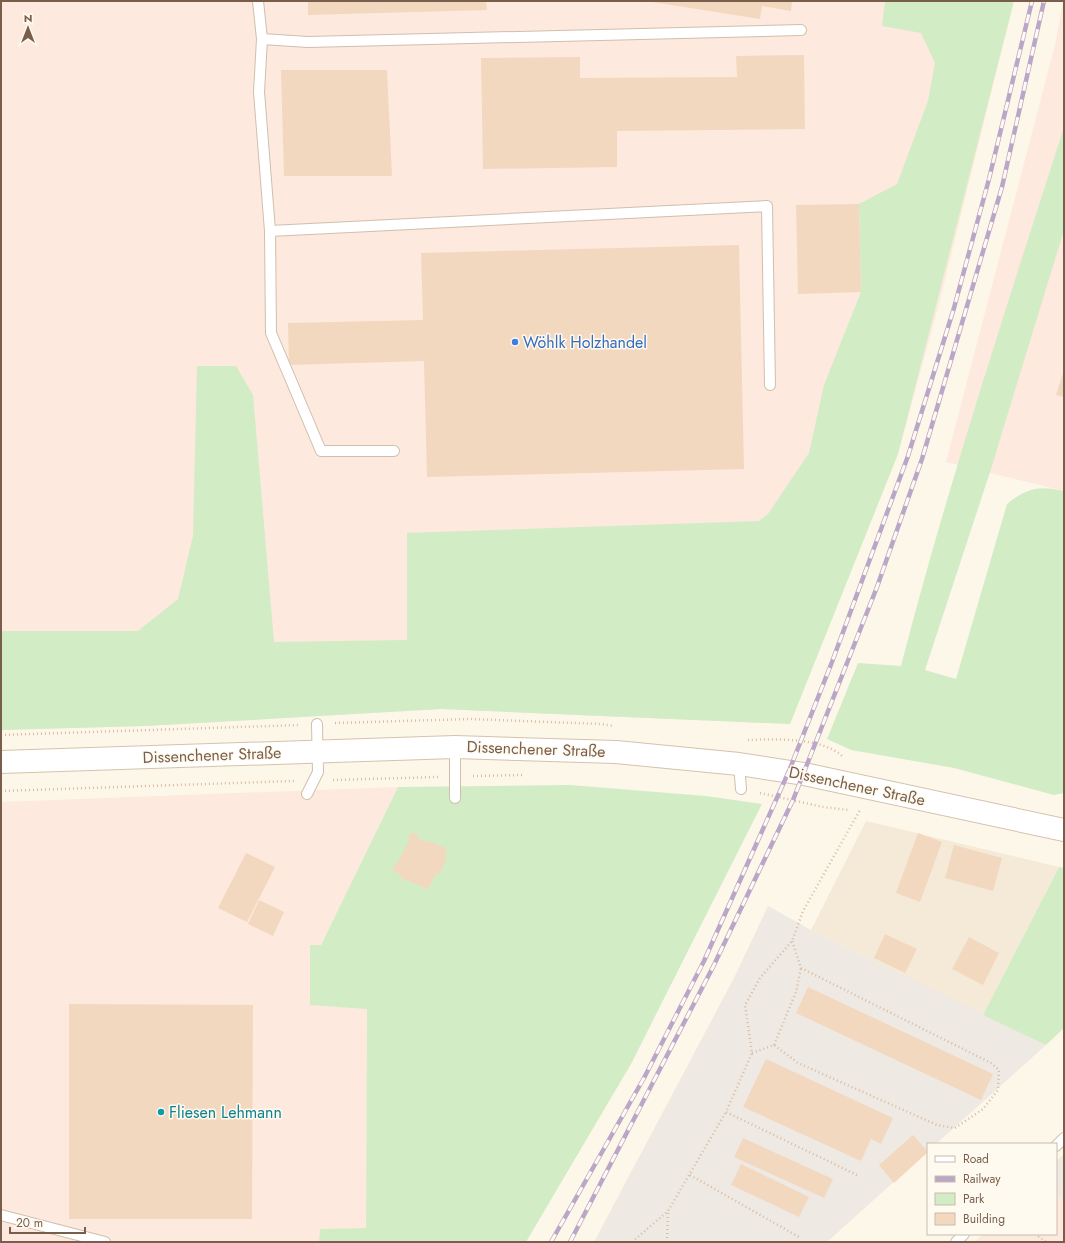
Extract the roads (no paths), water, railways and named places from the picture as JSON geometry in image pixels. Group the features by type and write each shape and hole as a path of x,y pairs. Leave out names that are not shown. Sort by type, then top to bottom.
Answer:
{"main road":[{"name":"Dissenchener Straße","path":"1,762 454,747 616,752 738,764 804,774 1064,830"}],"lane":[{"path":"258,1 262,39 259,92 270,231 271,333 321,451 394,451"},
{"path":"262,39 308,42 801,30"},
{"path":"270,231 767,206 770,385"},
{"path":"308,794 318,772 317,724"},
{"path":"454,747 455,798"},
{"path":"738,764 741,789"},
{"path":"1,1215 105,1242"}],"railway":[{"path":"551,1242 644,1078 704,961 789,771 832,662 908,456 954,308 989,179 1032,1"},
{"path":"570,1242 713,967 793,800 877,587 922,459 1002,187 1044,1"}],"place":[{"name":"Wöhlk Holzhandel","path":"515,342"},
{"name":"Fliesen Lehmann","path":"161,1112"}]}
